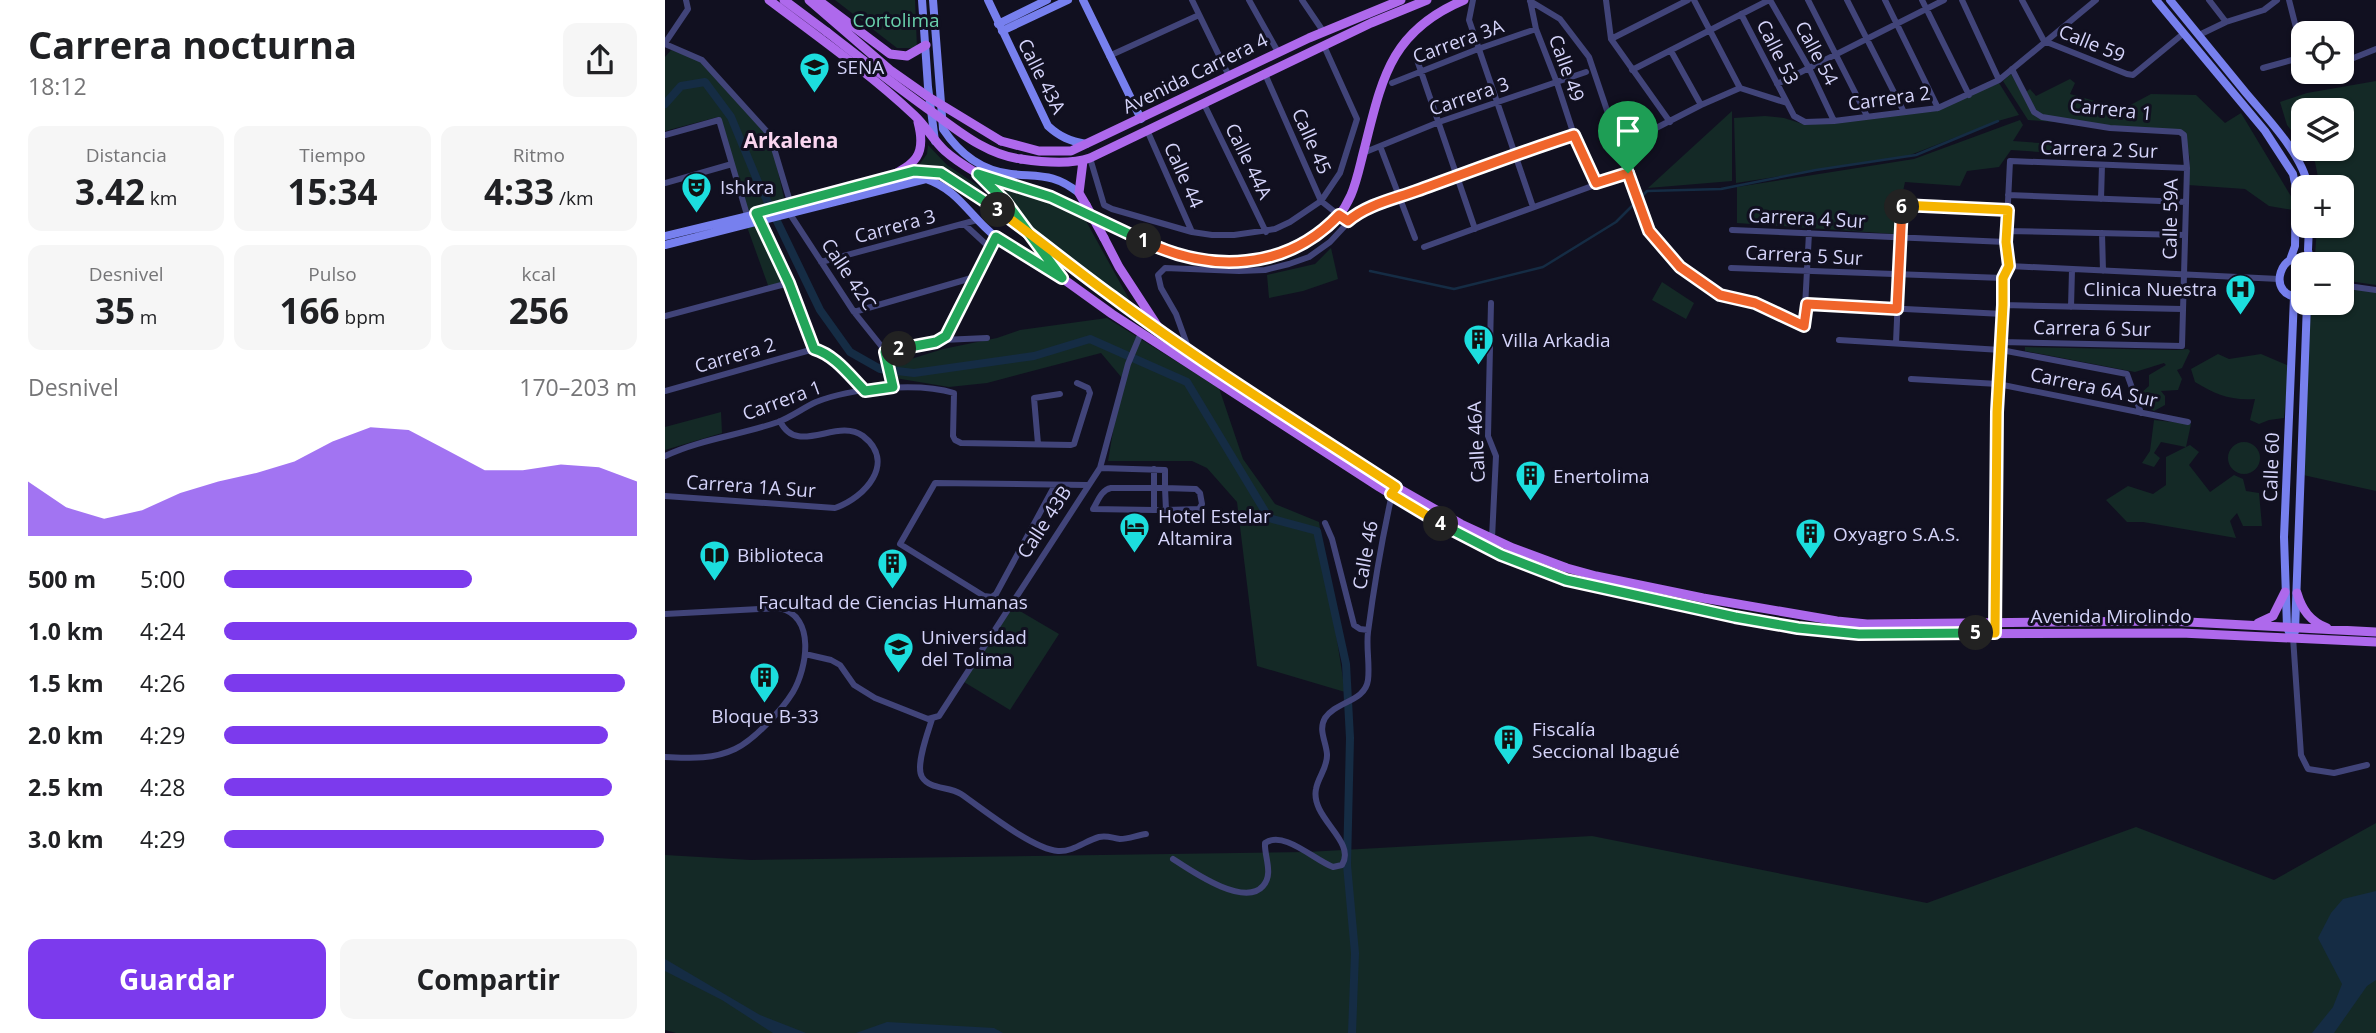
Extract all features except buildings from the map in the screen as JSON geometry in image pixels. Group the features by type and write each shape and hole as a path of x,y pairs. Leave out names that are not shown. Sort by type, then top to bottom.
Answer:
{"main road":[{"path":"769,0 851,62 917,117 946,152 981,178 1051,197 1163,250 1200,258 1250,261 1277,256 1312,240 1339,215 1351,194 1388,66 1409,35 1426,21 1464,0"},
{"name":"Avenida Carrera 4","path":"784,0 958,131 996,153 1020,159 1086,159 1427,0"},
{"name":"Avenida Carrera 4","path":"810,0 904,82 1001,141 1053,153 1071,151 1087,145 1278,52 1401,0"},
{"path":"818,0 890,54 907,56 926,45"},
{"path":"922,0 935,141"},
{"path":"933,0 943,129 951,141 968,156 992,170 1046,176 1069,184 1079,192 1086,159"},
{"name":"Calle 43A","path":"988,0 1048,126 1069,141 1087,145"},
{"path":"1000,27 1047,0"},
{"path":"1000,27 1068,0"},
{"path":"1083,0 1141,119"},
{"path":"2156,0 2265,131 2293,174 2296,188 2295,246 2290,260 2281,268 2279,279 2283,290 2291,294"},
{"path":"2170,0 2295,156 2306,175"},
{"path":"888,178 905,169 918,156 922,135 917,117"},
{"path":"786,209 914,171 941,173 1039,239 1112,297 1160,330"},
{"name":"Avenida Mirolindo","path":"981,178 1005,201 1062,278 1141,333 1351,469 1461,524 1551,562 1595,576 1703,598 1867,624 2169,621 2376,632"},
{"path":"665,236 926,179 955,194 996,237 1062,278"},
{"name":"Avenida Mirolindo","path":"1079,192 1119,267 1160,330 1452,531 1501,555 1566,580 1735,617 1859,634 2181,633 2376,642"},
{"path":"665,244 758,216"},
{"name":"Calle 60","path":"2293,637 2287,627 2284,542 2297,315"},
{"name":"Calle 60","path":"2293,637 2297,627 2307,315"},
{"path":"2252,625 2267,621 2273,616 2285,592"},
{"path":"2297,593 2303,610 2320,625 2332,630"}],"street":[{"path":"665,43 688,9 686,0"},
{"path":"1192,0 1229,76"},
{"path":"1249,0 1278,52"},
{"path":"1302,0 1323,32"},
{"path":"1473,0 1469,20 1533,207"},
{"path":"1530,0 1560,19 1589,57 1645,223 1680,267 1720,295 1755,303 1804,326 1808,233"},
{"name":"Calle 49","path":"1530,0 1536,30 1574,135 1596,183"},
{"path":"1606,0 1611,39 1670,122"},
{"path":"1611,39 1688,0"},
{"path":"1694,0 1740,89"},
{"path":"1632,70 1769,0"},
{"name":"Calle 54","path":"1769,0 1809,68 1834,121"},
{"path":"1808,0 1867,116"},
{"path":"1847,0 1904,112"},
{"path":"1885,0 1938,108"},
{"path":"1922,0 1969,95"},
{"path":"1777,85 1944,0"},
{"path":"1962,0 1999,80"},
{"name":"Calle 59","path":"2022,0 2044,41 2133,75 2184,33"},
{"name":"Carrera 2","path":"1787,103 1794,116 1805,122 1938,108 1999,80 2096,0"},
{"path":"2209,0 2226,22"},
{"path":"2199,35 2226,22 2255,14 2277,0"},
{"path":"2289,0 2294,21"},
{"path":"1109,56 1199,15"},
{"name":"Calle 53","path":"1741,15 1787,103"},
{"name":"Carrera 3A","path":"1392,83 1478,49 1536,30"},
{"name":"Calle 42C","path":"665,43 702,60 771,136 786,209 854,312 887,355"},
{"path":"1086,159 1104,205 1112,209 1192,232 1212,235 1266,232 1290,222 1321,201 1340,173 1357,119 1324,46"},
{"path":"2354,58 2376,49"},
{"path":"1671,51 1701,105"},
{"path":"1415,54 1475,229"},
{"path":"2263,68 2291,60"},
{"name":"Carrera 1","path":"2012,69 2034,112 2042,117 2110,128 2180,132 2185,135"},
{"name":"Carrera 3","path":"1363,153 1439,122 1586,72"},
{"name":"Calle 45","path":"1265,74 1321,201 1348,221"},
{"path":"1619,147 1701,105 1740,89 1787,103"},
{"name":"Calle 44A","path":"1204,104 1266,232"},
{"path":"665,135 719,120 732,164 789,283 814,349 832,358 865,391"},
{"name":"Calle 44","path":"1147,130 1192,232"},
{"path":"1190,351 1176,314 1161,288 1158,275 1161,271 1169,267 1265,270 1289,264 1309,257 1330,242 1356,214 1515,154 1574,135"},
{"name":"Calle 59A","path":"2182,346 2187,168 2185,135"},
{"path":"1380,146 1415,238"},
{"name":"Carrera 2 Sur","path":"2008,195 2010,161 2187,168"},
{"path":"665,183 732,164"},
{"path":"2101,199 2102,165"},
{"path":"1424,247 1628,173"},
{"path":"1995,633 1997,412 2003,278 2009,266 2006,242 2008,195 2186,202"},
{"path":"1896,343 1902,205 2008,210"},
{"name":"Carrera 3","path":"821,262 977,220"},
{"path":"964,224 989,247"},
{"name":"Carrera 4 Sur","path":"1732,230 2006,242"},
{"path":"2007,231 2185,235"},
{"path":"2102,233 2102,271"},
{"path":"942,340 996,237"},
{"path":"2009,266 2279,279"},
{"name":"Carrera 5 Sur","path":"1731,268 2003,278"},
{"path":"2071,307 2072,270"},
{"path":"854,312 975,277"},
{"path":"665,316 789,283"},
{"path":"2354,287 2376,290"},
{"name":"Calle 46A","path":"1491,303 1488,436 1496,456 1492,538"},
{"path":"1807,304 2003,314"},
{"path":"2003,305 2182,309"},
{"name":"Calle 43B","path":"932,719 941,714 1100,468 1128,364 1141,333"},
{"path":"893,387 887,355 942,340 987,338"},
{"name":"Carrera 6 Sur","path":"1839,340 2001,346 2182,346"},
{"path":"2001,346 2127,374 2140,413"},
{"name":"Carrera 2","path":"665,391 814,349"},
{"name":"Carrera 6A Sur","path":"1911,379 1999,384 2187,422"},
{"path":"1060,394 1034,398 1038,444 1074,444 1090,393 1088,388 1077,383"},
{"name":"Carrera 1","path":"665,456 688,446 780,421 818,402 893,387 940,389 954,393 953,436 957,441 1038,444"},
{"name":"Carrera 1A Sur","path":"665,496 835,508 855,499 875,475 876,454 871,444 861,435 848,430 803,438 793,436 784,429 780,421"},
{"path":"1100,468 1165,470 1166,510"},
{"path":"1154,469 1154,510"},
{"path":"1055,485 992,597 984,596 900,544 935,484 1087,485"},
{"path":"1108,488 1165,488 1196,489 1200,493 1202,504 1199,509 1093,509 1108,488"},
{"name":"Calle 46","path":"1173,859 1208,882 1236,891 1254,891 1263,886 1269,867 1264,850 1265,843 1271,839 1281,839 1332,867 1342,865 1346,859 1345,848 1319,810 1315,797 1317,785 1326,767 1327,755 1322,724 1327,714 1364,690 1368,680 1368,630 1394,491"},
{"path":"1325,523 1332,539 1355,625 1368,630"},
{"path":"665,614 773,607 786,609 803,628 805,654 792,693 747,742 721,755 704,758 665,757"},
{"name":"Calle 60","path":"2293,637 2301,755 2308,769 2334,773 2367,765"},
{"path":"805,654 840,665 854,685 874,698 932,719 921,758 922,778 935,787 956,791 1004,825 1038,844 1055,851 1065,851 1099,836 1123,839 1146,834"}],"green space":[{"name":"Cortolima","path":"835,0 915,0 917,48 897,48"},
{"path":"671,50 703,62 770,136 784,198 746,214 718,117 665,131 665,57"},
{"path":"2011,74 2023,94 2030,89 2036,96 2070,79 2075,83 2070,94 2123,109 2151,94 2196,95 2225,123 2241,113 2291,196 2291,210 2269,206 2245,189 2188,185 2190,159 2184,132 2028,120 2003,81"},
{"path":"2376,81 2376,285 2354,282 2354,252 2315,252 2316,238 2354,238 2354,175 2318,175 2314,161 2354,161 2354,98 2292,98"},
{"path":"1999,83 2019,115 1905,157 1736,183 1734,118 1765,116 1784,118 1806,125 1934,111"},
{"path":"2291,98 2291,130 2287,125 2280,102"},
{"path":"1732,111 1732,181 1648,188"},
{"path":"2020,120 2023,125 2013,141 2068,145 2068,154 2011,150 1999,167 1967,171 1960,186 1905,182 1894,234 1737,223 1737,187 1914,159"},
{"path":"928,145 947,165 977,185 996,207 943,169 916,169 927,154"},
{"path":"995,187 1043,201 1086,221 1134,308 1037,234"},
{"path":"759,221 788,283 769,288 746,224"},
{"path":"1331,248 1338,279 1303,291 1269,298 1267,275 1315,264"},
{"path":"1662,282 1694,303 1686,319 1652,300"},
{"path":"2354,289 2376,292 2376,491 2303,475 2309,315 2354,315"},
{"path":"1107,318 1219,388 1243,459 1275,504 1319,522 1345,692 1257,666 1237,502 1207,468 1192,461 1108,461 1122,378 1101,353 987,383 949,387 895,378 895,364 943,349 997,338 1020,330"},
{"path":"2025,347 2190,351 2182,368 2177,370 2182,379 2178,390 2161,391 2165,396 2165,405 2154,411 2141,404 2141,393 2149,386 2149,375 2166,365 2164,363 2135,372 2025,351"},
{"path":"2218,354 2229,359 2261,354 2289,366 2284,418 2259,424 2250,420 2255,399 2223,396 2195,382 2191,369"},
{"path":"721,412 722,433 665,450 665,427"},
{"path":"2154,420 2191,424 2186,447 2161,442 2154,453 2160,458 2154,467 2142,463 2150,451"},
{"path":"2244,442 2255,447 2260,458 2255,469 2244,474 2233,469 2228,458 2233,447"},
{"path":"2190,445 2199,452 2189,465 2210,492 2234,475 2243,479 2246,491 2259,493 2262,526 2243,526 2237,513 2230,521 2236,538 2143,522 2127,522 2106,500 2128,486 2153,494 2166,485 2166,457"},
{"path":"1013,607 1059,634 1010,710 964,682"},
{"path":"2376,823 2376,1033 676,1033 665,1030 665,855 751,860 1307,852 1592,836 1927,903 2136,827 2274,880"}],"water":[{"path":"2376,891 2376,980 2367,986 2334,1033 2312,1033 2333,1007 2342,984 2318,938 2331,913 2343,899"},
{"path":"665,959 760,1015 806,1033 773,1033 722,1000 665,971"},
{"path":"887,1022 994,1028 1003,1033 856,1033"}],"waterway":[{"path":"665,104 681,86 705,82 731,117 758,182 820,310 850,352 880,369 914,373 1034,356 1090,339 1187,382 1269,518 1317,531 1346,664 1350,738 1347,865 1355,953 1352,1033"},
{"path":"1370,271 1454,289 1543,267 1616,222 1647,191 1721,189 1816,170 1916,155 1998,121"}],"place":[{"name":"SENA","path":"814,94"},
{"name":"Ishkra","path":"697,214"},
{"name":"Clinica Nuestra","path":"2240,316"},
{"name":"Villa Arkadia","path":"1479,367"},
{"name":"Enertolima","path":"1530,503"},
{"name":"Hotel Estelar Altamira","path":"1135,554"},
{"name":"Oxyagro S.A.S.","path":"1810,561"},
{"name":"Biblioteca","path":"714,582"},
{"name":"Facultad de Ciencias Humanas","path":"893,590"},
{"name":"Universidad del Tolima","path":"898,675"},
{"name":"Bloque B-33","path":"765,704"},
{"name":"Fiscalía Seccional Ibagué","path":"1509,767"}],"district":[{"name":"Arkalena","path":"791,141"}],"route":[{"path":"1628,173 1596,183 1574,135 1400,197 1356,214 1348,221 1339,215 1312,240 1301,246 1277,256 1250,261 1219,261 1176,255 1051,197 978,174 1005,201 1043,253 1062,278 996,237 946,336 939,342 885,352 893,387 865,391 832,358 814,349 789,283 756,213 914,171 930,170 941,173 978,196 1008,218 1039,239 1112,297 1190,351 1396,487 1391,494 1452,531 1532,569 1604,589 1798,628 1859,634 1995,633 1997,412 2003,278 2009,266 2006,242 2008,210 1902,205 1897,309 1807,304 1804,326 1755,303 1720,295 1680,267 1649,231 1628,173"}]}
